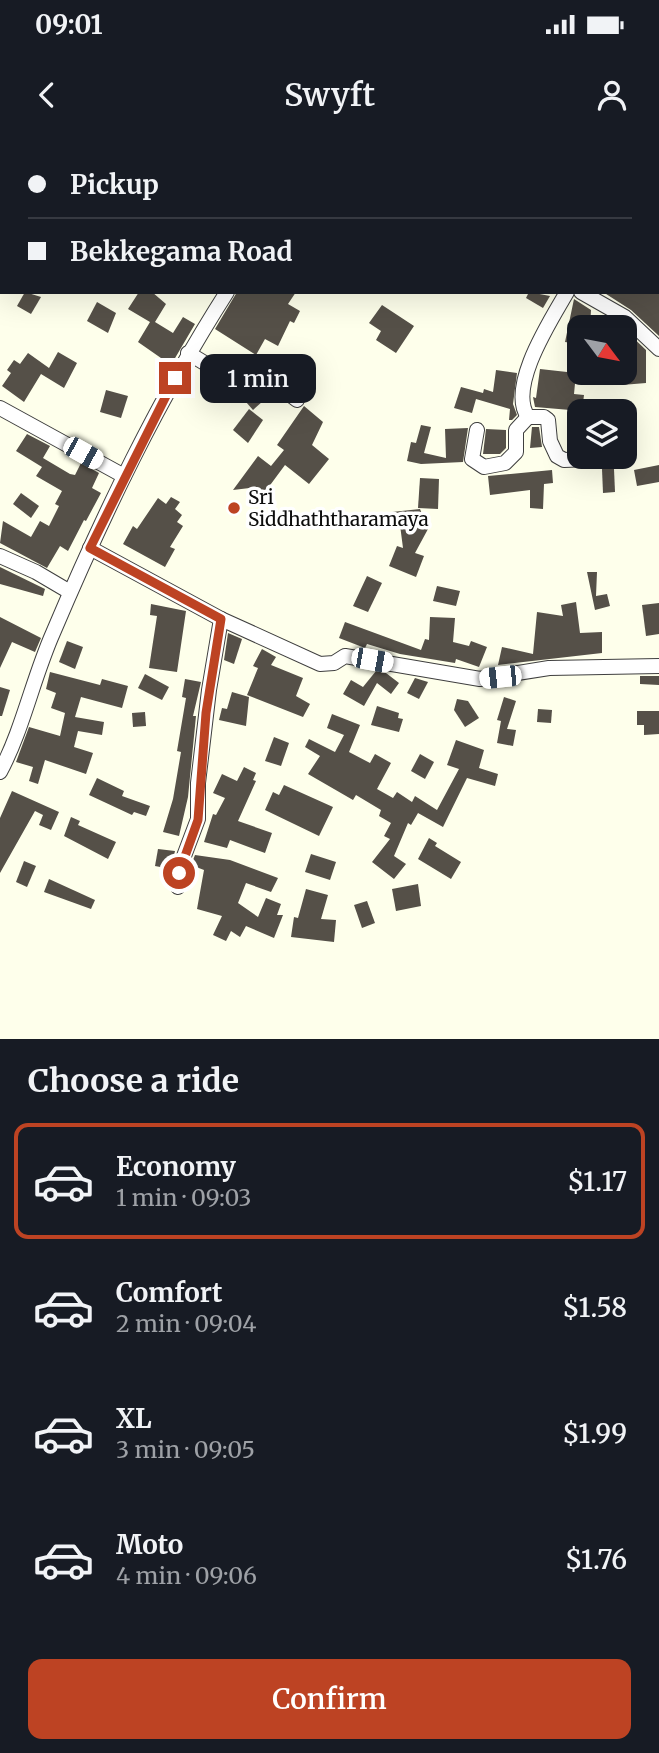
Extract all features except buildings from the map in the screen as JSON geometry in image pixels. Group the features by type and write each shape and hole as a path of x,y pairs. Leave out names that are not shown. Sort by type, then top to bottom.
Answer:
{"street":[{"path":"0,772 70,592 124,476 188,354 226,294"},
{"path":"528,417 524,410 526,370 566,294"},
{"path":"585,294 625,317 659,349"},
{"path":"188,354 241,385 259,371 297,400"},
{"path":"0,408 124,476"},
{"path":"477,430 472,459 484,467 505,463 516,452 516,430 528,417 544,417 548,421 550,441 557,456 567,460"},
{"path":"90,548 221,619 320,664 334,663 345,656 480,679 549,668 659,667"},
{"path":"0,555 37,572 70,592"},
{"path":"178,887 181,864 198,820 198,783 221,619"}],"place":[{"name":"Sri Siddhaththaramaya","path":"234,508"}],"route":[{"path":"175,378 90,548 221,619 206,713 198,783 198,820 179,873"}]}
